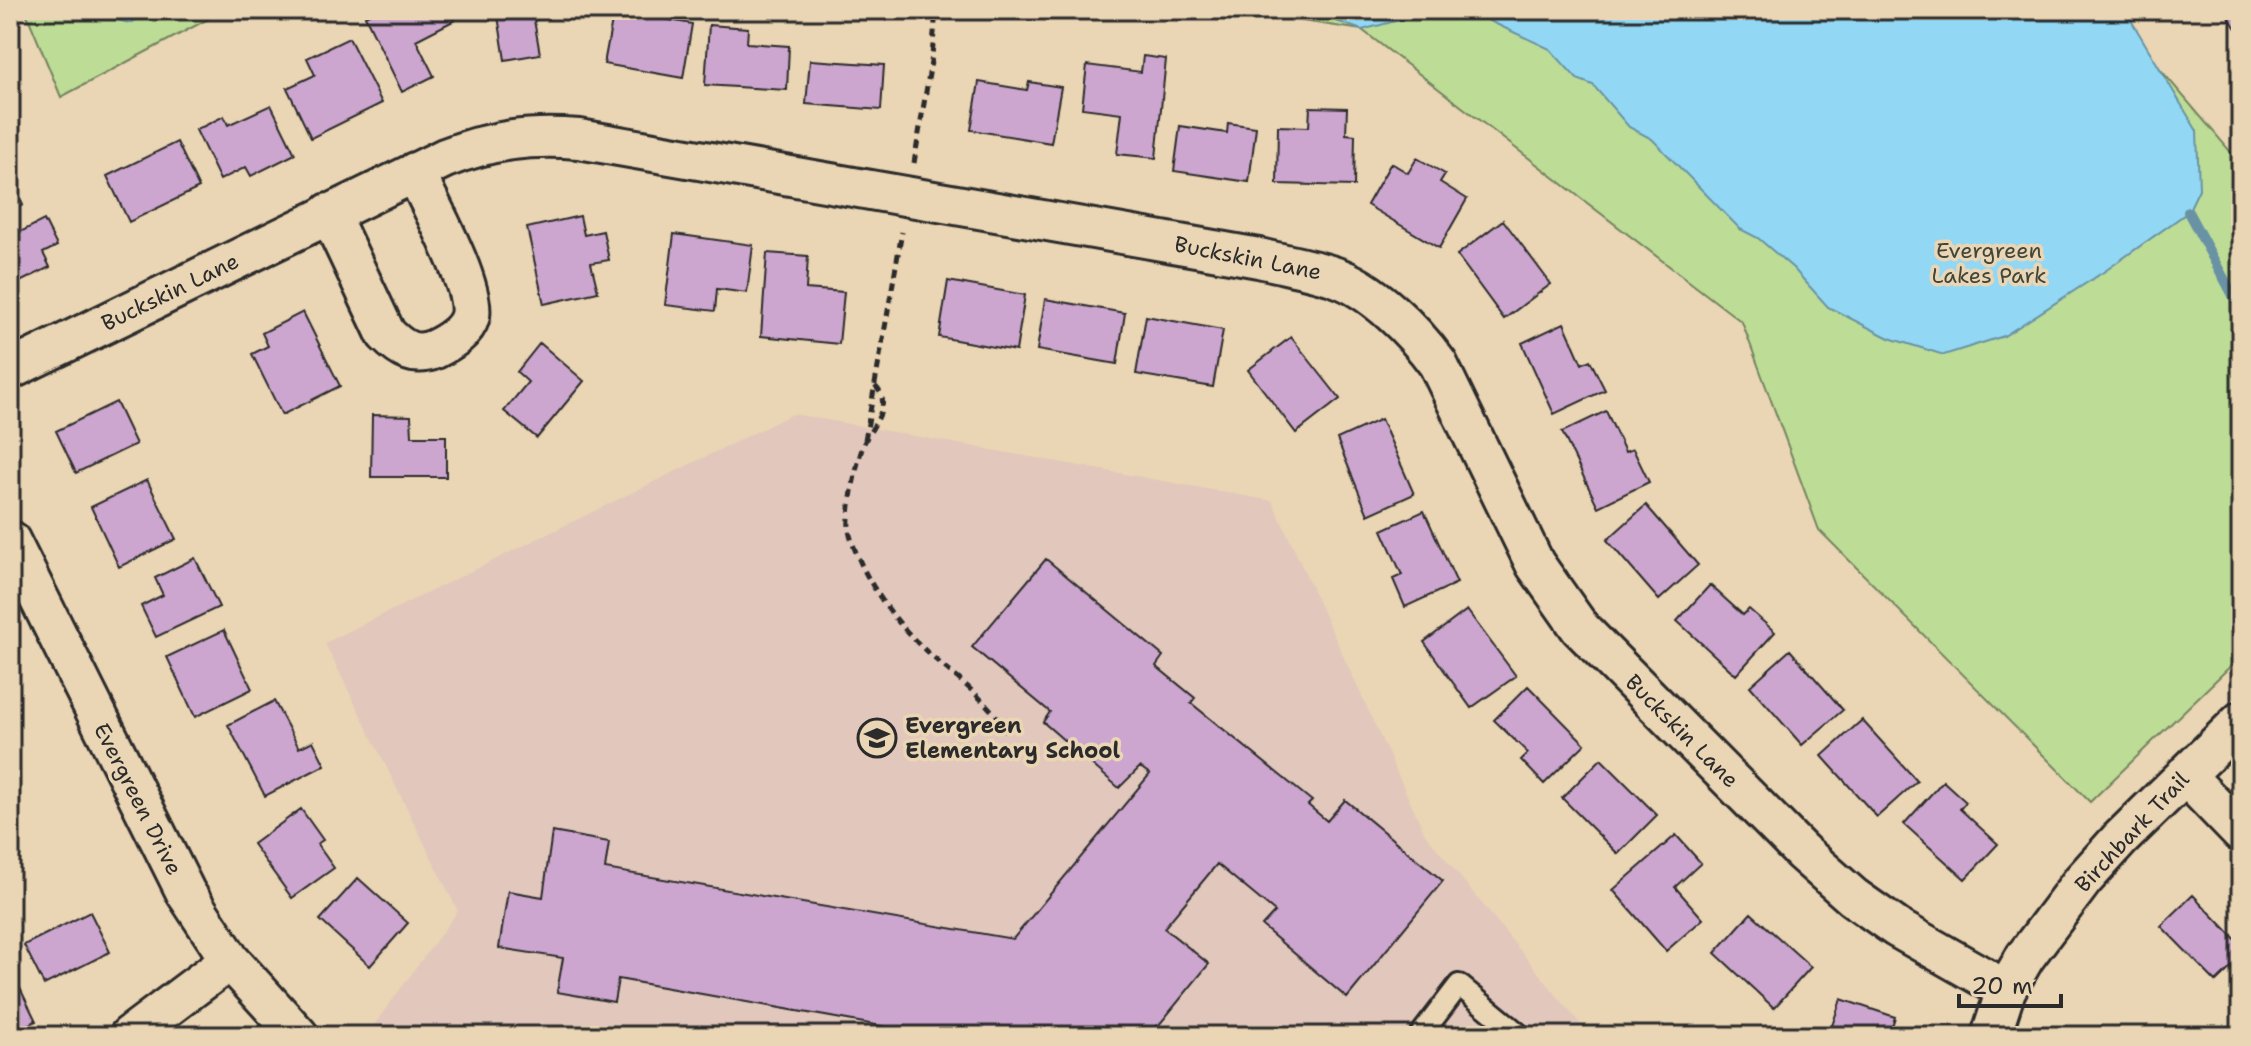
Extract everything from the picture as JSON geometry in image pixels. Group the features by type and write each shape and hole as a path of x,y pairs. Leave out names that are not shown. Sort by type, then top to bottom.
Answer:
{"street":[{"name":"Buckskin Lane","path":"10,370 415,172 480,144 542,136 579,139 1259,258 1336,276 1387,309 1421,341 1438,364 1535,564 1580,628 1802,852 1853,897 1897,928 2006,990"},
{"path":"329,213 386,334 399,348 413,353 444,344 458,335 470,317 470,292 415,172"},
{"name":"Evergreen Drive","path":"10,540 22,595 162,851 230,960 299,1036"},
{"name":"Birchbark Trail","path":"1991,1036 2006,990 2025,957 2083,880 2241,721"},
{"path":"2185,775 2241,833"},
{"path":"129,1036 230,960"}],"lane":[{"path":"1420,1036 1459,985 1521,1036"}],"path":[{"path":"865,440 880,419 881,396 874,385 849,514 849,532 858,557 900,625 994,710 1007,732"}],"shaded area":[{"name":"Evergreen Elementary School","path":"793,414 1272,501 1425,834 1590,1036 366,1036 458,911 325,643"}],"green space":[{"path":"25,10 225,10 61,97"},
{"name":"Evergreen Lakes Park","path":"1229,10 2110,10 2241,164 2241,656 2090,802 1819,530 1742,322 1362,30"}],"water":[{"path":"73,10 156,10 130,23"},
{"path":"1305,10 1436,10 1362,30"},
{"path":"1466,10 2125,10 2197,131 2199,189 2188,212 2105,271 2004,336 1944,355 1889,338 1828,307 1793,268 1758,238 1740,229 1652,139 1629,127 1593,85 1577,79 1550,49"}],"building":[{"path":"377,10 450,10 455,20 416,40 434,76 402,92 365,16"},
{"path":"497,10 580,12 534,20 540,54 505,60"},
{"path":"614,10 692,24 683,78 604,64"},
{"path":"2224,10 2241,10 2241,36"},
{"path":"709,25 748,28 747,43 789,46 787,90 705,85"},
{"path":"349,38 382,103 311,138 287,88 315,75 307,58"},
{"path":"1143,56 1166,59 1156,158 1117,154 1122,113 1082,108 1087,65 1141,72"},
{"path":"810,60 884,65 881,110 806,104"},
{"path":"979,82 1027,90 1029,82 1061,87 1051,143 971,130"},
{"path":"271,105 295,154 251,176 246,167 220,180 196,130 224,116 228,125"},
{"path":"1310,107 1347,108 1346,134 1355,135 1354,186 1277,184 1278,126 1309,127"},
{"path":"1228,123 1256,127 1249,182 1174,171 1180,126 1227,133"},
{"path":"177,142 199,188 129,222 107,176"},
{"path":"1417,158 1445,174 1440,182 1467,199 1439,248 1367,205 1391,163 1408,173"},
{"path":"10,179 23,205 10,211"},
{"path":"580,216 584,235 603,231 609,260 591,263 598,292 544,304 527,228"},
{"path":"44,220 57,246 43,253 50,267 10,287 10,237"},
{"path":"1503,220 1551,284 1504,319 1457,255"},
{"path":"674,234 753,245 747,293 717,289 715,311 665,305"},
{"path":"767,253 808,256 806,289 844,292 839,344 761,336"},
{"path":"948,281 1025,295 1016,351 939,337"},
{"path":"1045,299 1125,313 1117,364 1037,350"},
{"path":"303,312 340,386 282,415 252,354 268,346 262,333"},
{"path":"1146,316 1223,330 1213,387 1136,374"},
{"path":"1564,323 1582,364 1590,360 1605,390 1554,414 1522,343"},
{"path":"1291,337 1340,399 1296,433 1248,370"},
{"path":"540,343 584,381 537,438 504,411 528,382 517,372"},
{"path":"116,402 136,444 76,473 56,431"},
{"path":"1606,411 1625,452 1633,449 1649,482 1598,507 1562,432"},
{"path":"372,415 411,416 412,436 446,436 446,477 371,477"},
{"path":"1381,419 1414,494 1368,515 1337,439"},
{"path":"147,480 176,539 119,567 91,507"},
{"path":"1646,505 1698,565 1659,600 1607,540"},
{"path":"1424,511 1457,583 1405,607 1393,579 1402,575 1382,530"},
{"path":"195,558 219,607 156,637 141,606 163,595 155,578"},
{"path":"1046,559 1163,656 1156,666 1195,698 1191,703 1312,801 1308,805 1327,821 1345,800 1443,881 1347,998 1262,926 1275,912 1217,864 1164,928 1209,964 1159,1025 1135,1036 937,1036 618,979 614,1002 557,992 563,958 499,948 508,891 543,897 552,832 609,842 605,869 1013,939 1150,774 1140,767 1119,788 1043,722 1050,712 972,647"},
{"path":"1710,585 1743,615 1749,609 1775,632 1736,675 1677,621"},
{"path":"1467,610 1516,676 1471,708 1424,642"},
{"path":"224,630 252,689 195,717 167,657"},
{"path":"1790,650 1843,710 1802,745 1750,686"},
{"path":"1528,686 1585,744 1544,784 1521,760 1528,753 1494,720"},
{"path":"274,701 299,748 313,741 325,765 265,796 228,725"},
{"path":"1862,720 1917,781 1877,817 1822,756"},
{"path":"1601,759 1657,815 1618,854 1562,798"},
{"path":"1943,781 1966,802 1960,809 1998,844 1965,879 1904,824"},
{"path":"301,809 323,840 317,844 334,868 292,898 253,844"},
{"path":"1676,835 1701,863 1675,887 1703,919 1666,951 1613,890"},
{"path":"358,878 408,923 370,966 320,920"},
{"path":"2193,895 2241,945 2241,958 2216,982 2161,926"},
{"path":"90,912 110,952 44,985 24,945"},
{"path":"1751,913 1811,967 1774,1008 1715,953"},
{"path":"15,978 36,1021 10,1033 10,980"},
{"path":"1841,999 1895,1017 1889,1036 1839,1036 1830,1032"},
{"path":"2241,1021 2241,1036 2237,1036 2236,1022"}],"waterway":[{"path":"2188,212 2241,310"}],"place":[{"name":"Evergreen Elementary School","path":"877,738"}]}
